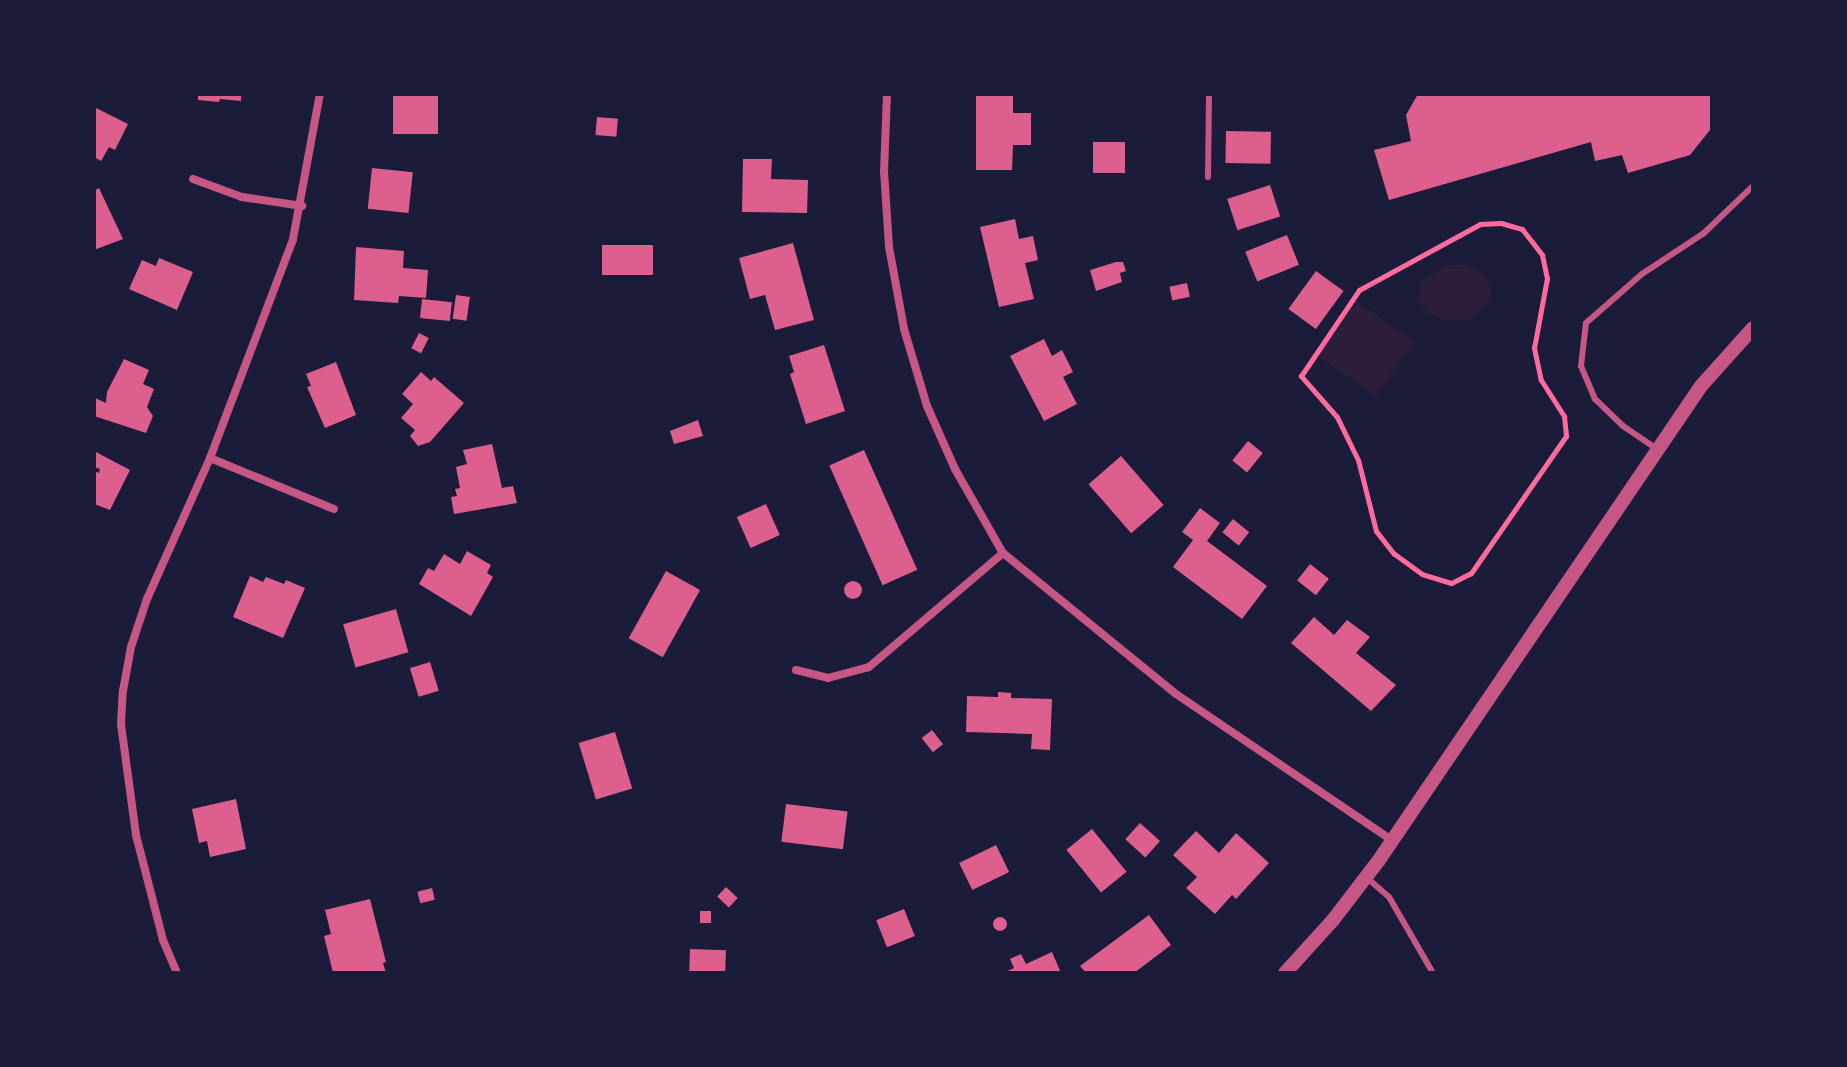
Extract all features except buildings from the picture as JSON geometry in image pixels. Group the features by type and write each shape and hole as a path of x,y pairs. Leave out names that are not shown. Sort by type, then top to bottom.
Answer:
{"street":[{"path":"177,973 163,940 136,835 121,724 123,691 135,635 210,458 293,239 302,206 320,94"},
{"path":"887,94 884,171 889,247 904,329 932,419 955,469 1003,553 1176,694 1392,840"},
{"path":"193,179 242,197 302,206"},
{"path":"1285,973 1333,920 1366,877 1701,386 1753,328"},
{"path":"210,458 334,509"},
{"path":"796,670 828,678 869,667 1003,553"}],"lane":[{"path":"1208,177 1209,94"},
{"path":"1657,449 1623,426 1595,399 1581,366 1586,323 1642,274 1704,233 1753,186"},
{"path":"1366,877 1389,897 1433,973"}],"path":[{"path":"1501,223 1522,229 1542,255 1547,278 1534,348 1541,380 1564,416 1566,436 1471,573 1451,583 1422,574 1394,554 1376,531 1358,460 1337,417 1301,376 1359,290 1480,224 1501,223"}],"shaded area":[{"path":"1468,265 1484,275 1491,288 1489,300 1469,320 1442,320 1428,314 1418,301 1421,282 1440,268"},
{"path":"1356,301 1414,342 1376,397 1318,356"}]}
